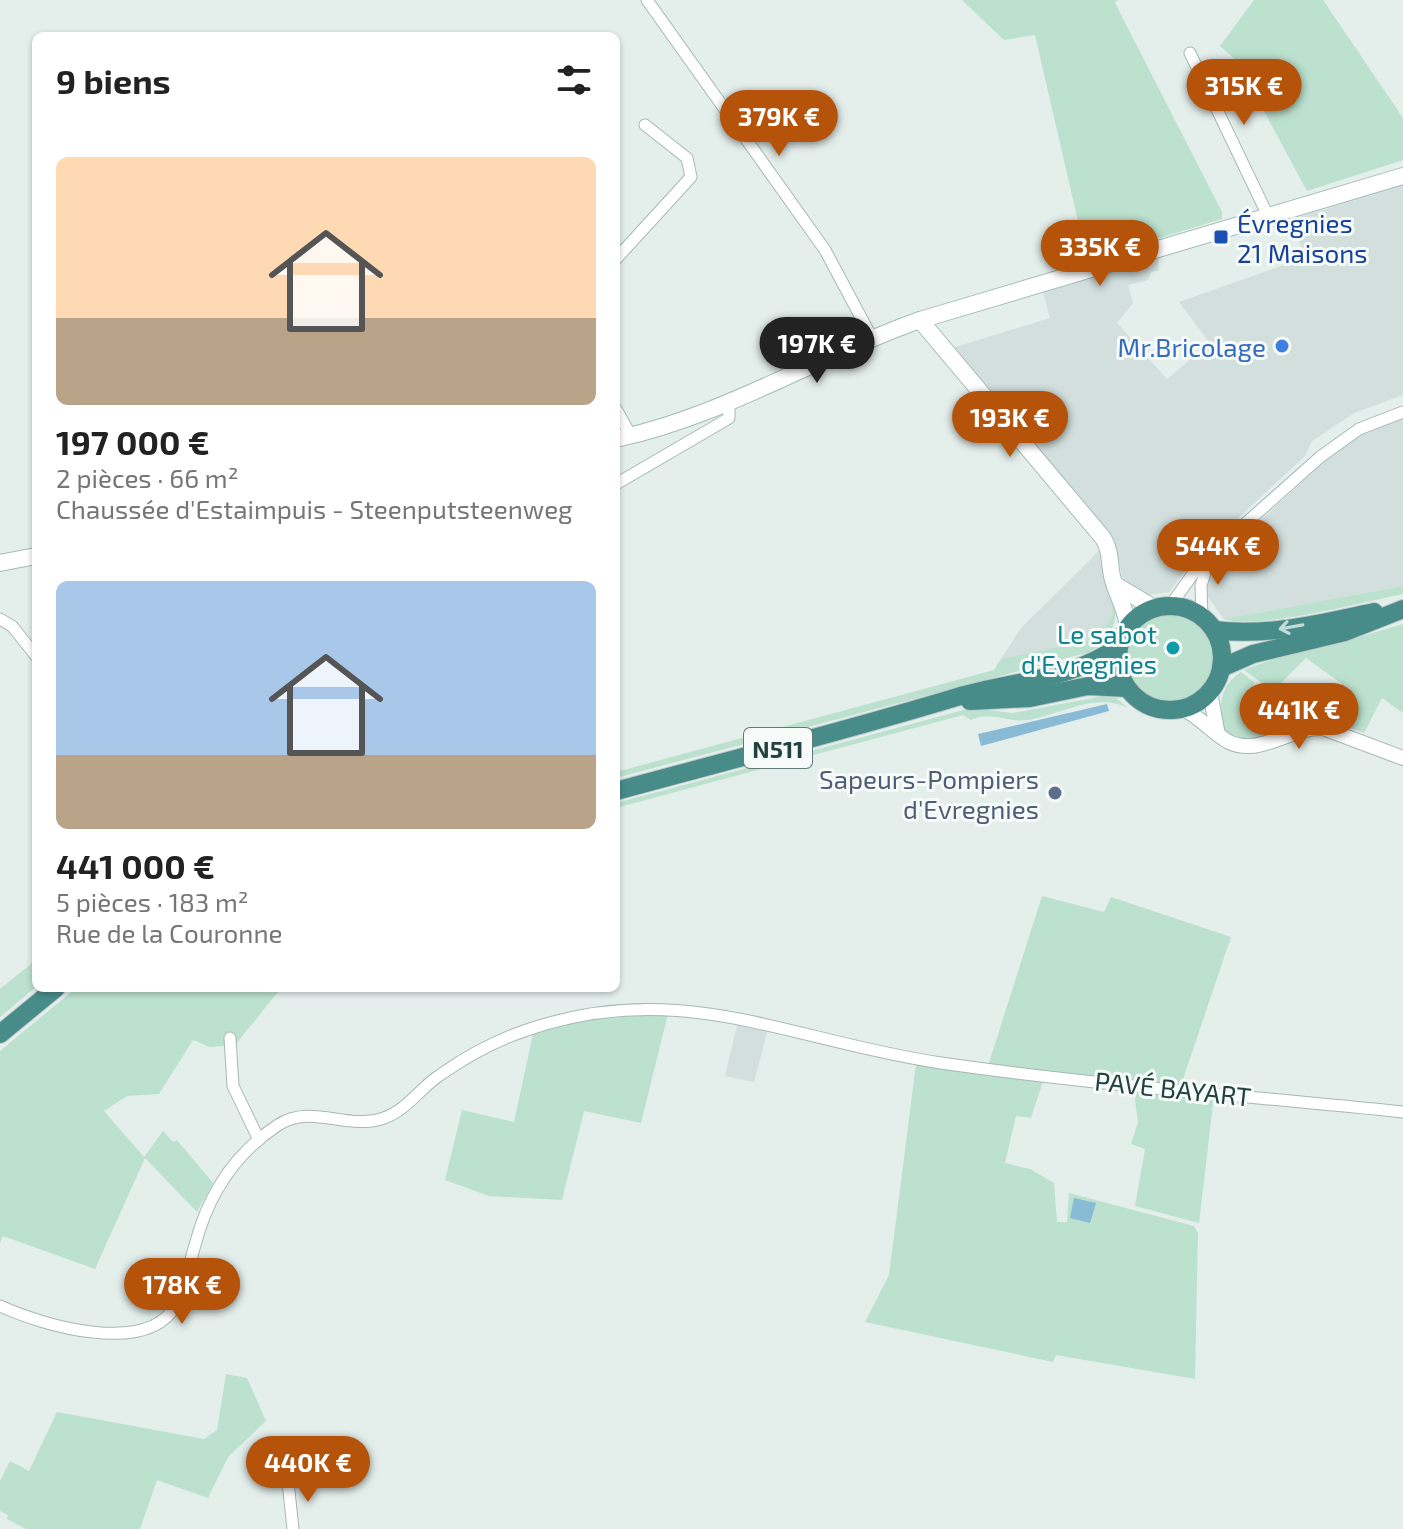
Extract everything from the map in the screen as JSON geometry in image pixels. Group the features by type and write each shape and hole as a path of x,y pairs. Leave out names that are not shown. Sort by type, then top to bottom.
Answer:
{"highway":[{"path":"1127,688 1121,675 1119,646 1128,627 1162,607 1208,624 1249,633 1403,608"},
{"path":"1221,668 1253,654 1345,632 1403,608"},
{"path":"1182,708 1210,692 1221,668 1221,649 1208,624"},
{"name":"N511","path":"620,790 940,705 967,694 1074,669 1101,659 1119,646"},
{"name":"N511","path":"940,705 1012,701 1088,686 1127,688 1152,707 1182,708"},
{"path":"0,1034 51,992"}],"main road":[{"path":"623,438 729,404 872,338 920,320 1403,176"},
{"path":"920,320 1103,538 1110,549 1115,586 1124,606 1128,627"},
{"path":"0,563 32,557"},
{"path":"1115,586 1162,607"}],"street":[{"path":"647,0 825,250 872,338"},
{"path":"1190,53 1268,216"},
{"path":"620,250 691,177 687,158 645,125"},
{"path":"620,482 729,418 729,404"},
{"path":"1162,607 1200,564 1339,442 1359,429 1403,412"},
{"path":"1208,624 1201,585 1210,558"},
{"path":"0,619 19,634 32,651"},
{"path":"1210,692 1217,731"},
{"path":"1182,708 1228,741 1252,746 1311,728 1323,728 1403,758"},
{"name":"PAVÉ BAYART","path":"0,1306 49,1323 95,1334 140,1329 167,1317 181,1293 207,1204 224,1176 278,1125 303,1114 353,1124 380,1120 392,1115 438,1076 497,1043 524,1031 620,1008 666,1008 726,1016 943,1063 1403,1112"},
{"path":"230,1038 233,1086 259,1140"},
{"path":"288,1482 293,1529"}],"shaded area":[{"path":"1403,186 1403,395 1354,413 1312,441 1305,456 1196,557 1169,592 1146,595 1130,588 1123,579 1114,541 949,349 1050,318 1043,292 1158,257 1159,270 1151,272 1148,280 1128,285 1133,303 1117,323 1167,379 1210,343 1179,302 1304,258 1293,219"},
{"path":"1403,417 1403,586 1224,619 1205,593 1211,569 1221,557 1337,450 1357,436"},
{"path":"1103,547 1113,591 1112,615 1100,638 1001,659 1021,628"},
{"path":"738,1021 768,1029 754,1082 725,1076"}],"green space":[{"path":"962,0 1118,0 1115,3 1222,212 1222,219 1087,260 1035,35 1004,40"},
{"path":"1254,0 1323,0 1403,118 1403,160 1307,191 1237,61 1220,46"},
{"path":"1403,586 1403,594 1312,614 1261,621 1224,619"},
{"path":"1113,591 1116,610 1113,626 1105,640 1090,652 620,777 620,771 994,670 1001,659 1100,638 1112,615"},
{"path":"1171,614 1188,617 1202,627 1212,641 1215,658 1212,675 1202,689 1188,699 1171,702 1154,699 1140,689 1130,675 1127,658 1130,641 1140,627 1154,617"},
{"path":"1403,624 1403,713 1382,698 1364,733 1317,715 1342,684 1306,658 1273,691 1244,670 1287,654 1322,648"},
{"path":"1241,672 1255,683 1251,690 1284,710 1287,720 1276,734 1248,739 1223,729 1222,697 1229,683"},
{"path":"1103,696 1116,698 1127,707 1114,703 1090,703 1028,720 985,716 971,720 963,715 620,807 620,802 971,708 1013,713"},
{"path":"1042,896 1104,912 1111,897 1231,937 1181,1085 988,1066"},
{"path":"32,963 32,990 0,1017 0,989"},
{"path":"71,992 278,992 235,1045 210,1047 193,1040 159,1094 127,1096 104,1111 144,1157 163,1131 173,1142 177,1140 213,1183 197,1212 145,1158 95,1269 3,1236 0,1243 0,1051"},
{"path":"669,1010 641,1123 584,1111 562,1200 489,1196 445,1180 462,1110 514,1122 533,1034 579,1020"},
{"path":"916,1064 1044,1078 1031,1118 1016,1116 1005,1163 1030,1169 1054,1183 1057,1222 1067,1222 1069,1193 1194,1226 1198,1233 1195,1379 1056,1355 1053,1362 865,1322 889,1275"},
{"path":"1138,1088 1214,1096 1199,1223 1135,1206 1145,1149 1131,1144 1138,1122 1135,1100"},
{"path":"226,1374 247,1378 266,1421 228,1457 208,1498 157,1480 140,1529 26,1529 7,1519 8,1515 0,1511 0,1481 10,1461 29,1471 57,1412 204,1439 217,1430"}],"water":[{"path":"1107,704 1109,711 981,746 978,734"},
{"path":"1074,1198 1096,1203 1090,1223 1070,1218"}],"place":[{"name":"Évregnies 21 Maisons","path":"1221,237"},
{"name":"Mr.Bricolage","path":"1282,346"},
{"name":"Le sabot d'Evregnies","path":"1173,648"},
{"name":"Sapeurs-Pompiers d'Evregnies","path":"1055,793"}]}
